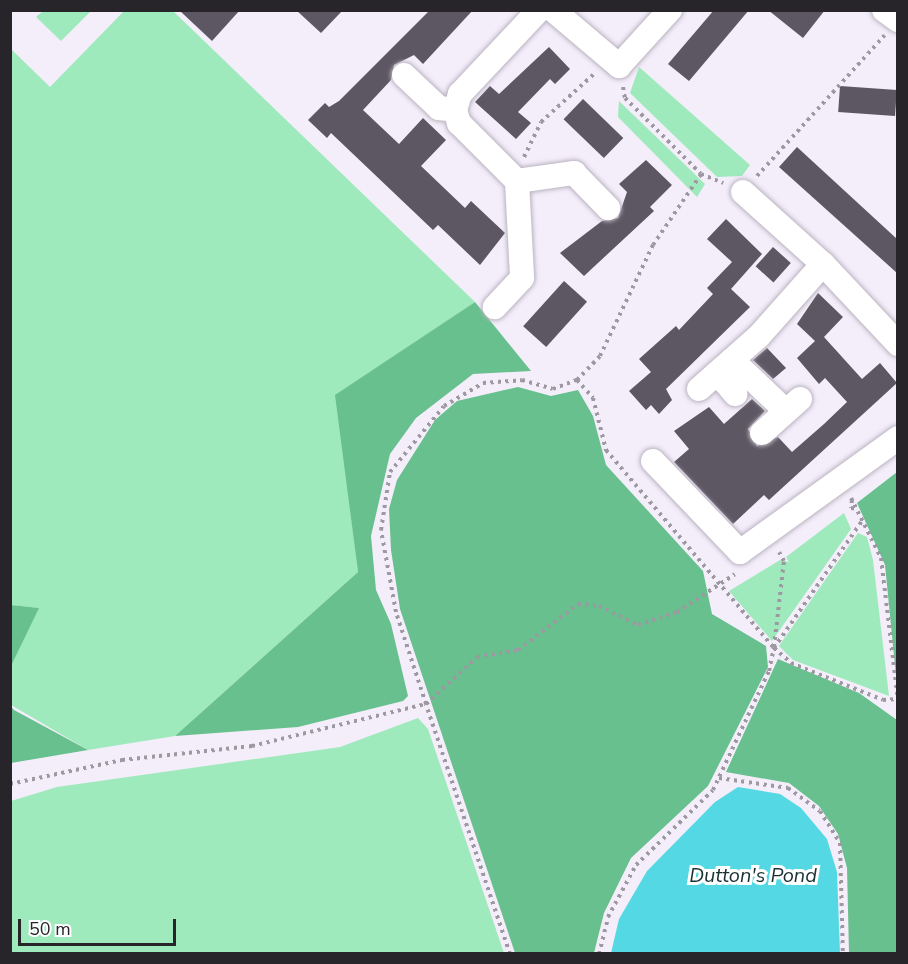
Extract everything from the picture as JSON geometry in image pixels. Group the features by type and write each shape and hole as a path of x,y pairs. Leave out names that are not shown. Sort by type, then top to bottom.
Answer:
{"street":[{"path":"495,307 522,278 520,180 459,123 455,110 460,94 539,10"},
{"path":"553,10 614,64 670,10"},
{"path":"404,75 439,108 455,110"},
{"path":"520,180 574,173 608,208"},
{"path":"743,192 823,264 897,344"},
{"path":"699,388 724,367 823,264"},
{"path":"724,367 735,394"},
{"path":"724,367 793,405 762,433"},
{"path":"653,461 740,552 767,534 847,491 897,438"}],"path":[{"path":"520,180 533,132 614,64 625,98 701,174 743,192 890,20"},
{"path":"510,954 396,612 381,530 390,472 444,406 483,383 522,380 553,389 577,380 600,356 653,245 701,174"},
{"path":"577,380 593,398 606,450 774,648 791,663 883,699 897,700 881,558 864,518 847,491"},
{"path":"774,648 864,518"},
{"path":"599,954 608,917 636,865 719,778 769,671 774,648 784,561 767,534"},
{"path":"10,784 122,760 252,746 426,704 477,657 518,650 578,604 598,606 638,625 677,612 719,583"},
{"path":"719,778 789,788 820,811 840,843 843,954"}],"green space":[{"path":"43,11 91,11 61,41 36,17"},
{"path":"124,11 173,11 475,302 336,395 358,572 175,736 88,750 11,705 11,666 38,608 11,605 10,48 50,87"},
{"path":"639,67 750,165 742,176 717,177 630,93"},
{"path":"619,101 705,184 697,197 618,117"},
{"path":"475,302 531,371 473,374 416,418 390,454 371,536 376,590 391,624 408,696 403,701 298,727 175,736 358,572 335,395"},
{"path":"518,387 551,396 578,390 593,416 606,465 703,571 712,614 766,646 768,667 708,786 631,858 604,913 594,953 515,953 400,609 391,550 389,509 397,480 435,420 457,401"},
{"path":"897,472 897,686 885,565 857,503"},
{"path":"844,513 851,529 772,641 729,591 780,560 789,562 786,557"},
{"path":"858,533 867,537 873,560 889,696 793,660 779,646"},
{"path":"10,605 39,608 11,666"},
{"path":"778,659 859,693 897,720 897,953 849,953 847,868 838,834 819,806 789,783 726,772"},
{"path":"10,705 14,710 88,750 11,763"},
{"path":"418,718 428,729 504,953 11,953 11,801 57,787 340,747"}],"water":[{"name":"Dutton's Pond","path":"738,787 780,794 801,808 827,839 837,872 840,953 611,953 619,919 647,871 715,802"}],"building":[{"path":"179,10 240,10 212,41"},
{"path":"296,10 343,10 321,33"},
{"path":"430,10 473,10 423,64 414,55 394,65 391,80 363,110 399,144 423,118 446,140 421,166 465,208 471,201 505,233 480,265 438,225 433,230 331,133 327,138 308,120 325,103 329,107 339,101"},
{"path":"714,10 749,10 689,81 668,64"},
{"path":"768,10 825,10 803,38"},
{"path":"549,47 570,69 555,84 550,79 518,112 531,123 516,139 475,102 490,86 499,94"},
{"path":"840,86 897,90 895,116 838,112"},
{"path":"583,99 623,138 604,158 564,119"},
{"path":"797,147 897,239 897,273 779,167"},
{"path":"646,160 672,185 650,207 654,211 584,276 560,253 602,221 618,218 627,192 619,184"},
{"path":"726,219 762,254 731,289 750,307 666,389 672,400 659,414 651,405 646,410 629,391 651,372 639,359 676,326 679,330 713,294 707,288 732,262 707,239"},
{"path":"773,247 791,263 773,282 756,266"},
{"path":"564,281 587,302 546,347 523,326"},
{"path":"818,293 843,317 824,337 862,379 880,363 897,383 769,500 764,495 733,524 674,462 689,449 674,431 709,407 724,424 752,399 765,411 748,429 757,446 778,437 792,452 847,402 825,378 819,384 797,358 815,341 797,324"},
{"path":"767,348 786,368 773,379 753,360"}]}
